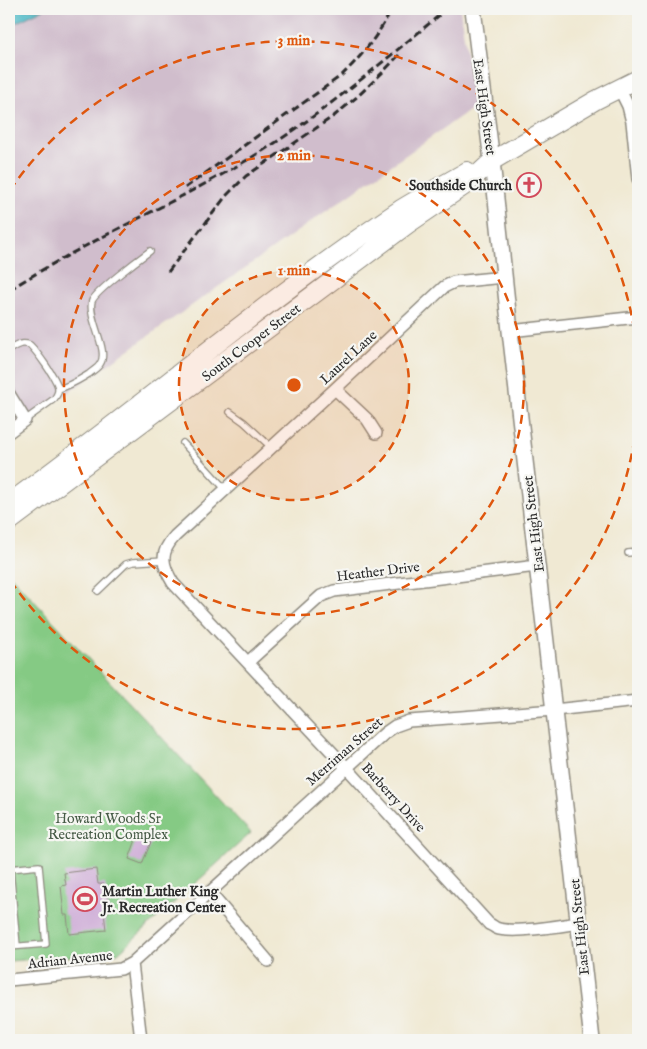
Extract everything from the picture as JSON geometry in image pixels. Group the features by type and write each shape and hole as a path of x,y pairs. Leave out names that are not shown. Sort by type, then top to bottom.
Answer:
{"main road":[{"name":"South Cooper Street","path":"9,503 311,273 402,209 476,165 492,160 638,79"},
{"name":"South Cooper Street","path":"9,522 408,224 467,184 492,160"}],"street":[{"name":"East High Street","path":"472,9 492,160 592,1040"},
{"path":"619,88 628,106 632,122 638,179"},
{"name":"Laurel Lane","path":"164,556 170,541 175,536 444,287 454,282 504,277"},
{"path":"510,331 638,318"},
{"path":"335,389 367,419 376,433"},
{"path":"9,394 25,420 9,432"},
{"name":"Barberry Drive","path":"164,556 166,570 173,583 346,767 489,924 497,929 519,930 578,923"},
{"name":"Heather Drive","path":"248,662 322,596 334,591 537,566"},
{"name":"Merriman Street","path":"132,963 346,767 384,733 395,726 409,721 554,710 638,701"},
{"path":"210,893 268,960"},
{"path":"132,963 141,1040"},
{"name":"Adrian Avenue","path":"9,980 121,969 132,963"}],"lane":[{"path":"58,389 73,384 101,363 103,355 92,314 92,301 106,286 150,251"},
{"path":"9,350 26,343 30,345 52,376 58,389 54,399 25,420"},
{"path":"230,412 271,447"},
{"path":"183,443 226,490"},
{"path":"628,553 638,552"},
{"path":"98,591 126,564 164,556"},
{"path":"9,947 46,944 39,866 9,869 17,946"}],"shaded area":[{"path":"38,9 460,9 474,107 9,434 9,22"}],"green space":[{"name":"Howard Woods Sr Recreation Complex","path":"9,574 251,833 118,953 9,961"}],"water":[{"path":"9,9 44,9 9,26"}],"building":[{"path":"137,837 151,842 142,864 129,859"},
{"name":"Martin Luther King Jr. Recreation Center","path":"96,869 98,884 105,884 109,912 104,912 106,930 69,934 67,915 64,915 61,886 66,885 64,873"}],"railway":[{"path":"185,188 342,75 370,44 392,9"},
{"path":"9,290 72,253 233,169 264,150 335,100 447,9"},
{"path":"168,272 226,196 246,176 334,116 358,96 399,55"}],"place":[{"name":"Southside Church","path":"529,185"},
{"name":"Martin Luther King Jr. Recreation Center","path":"85,899"}]}
